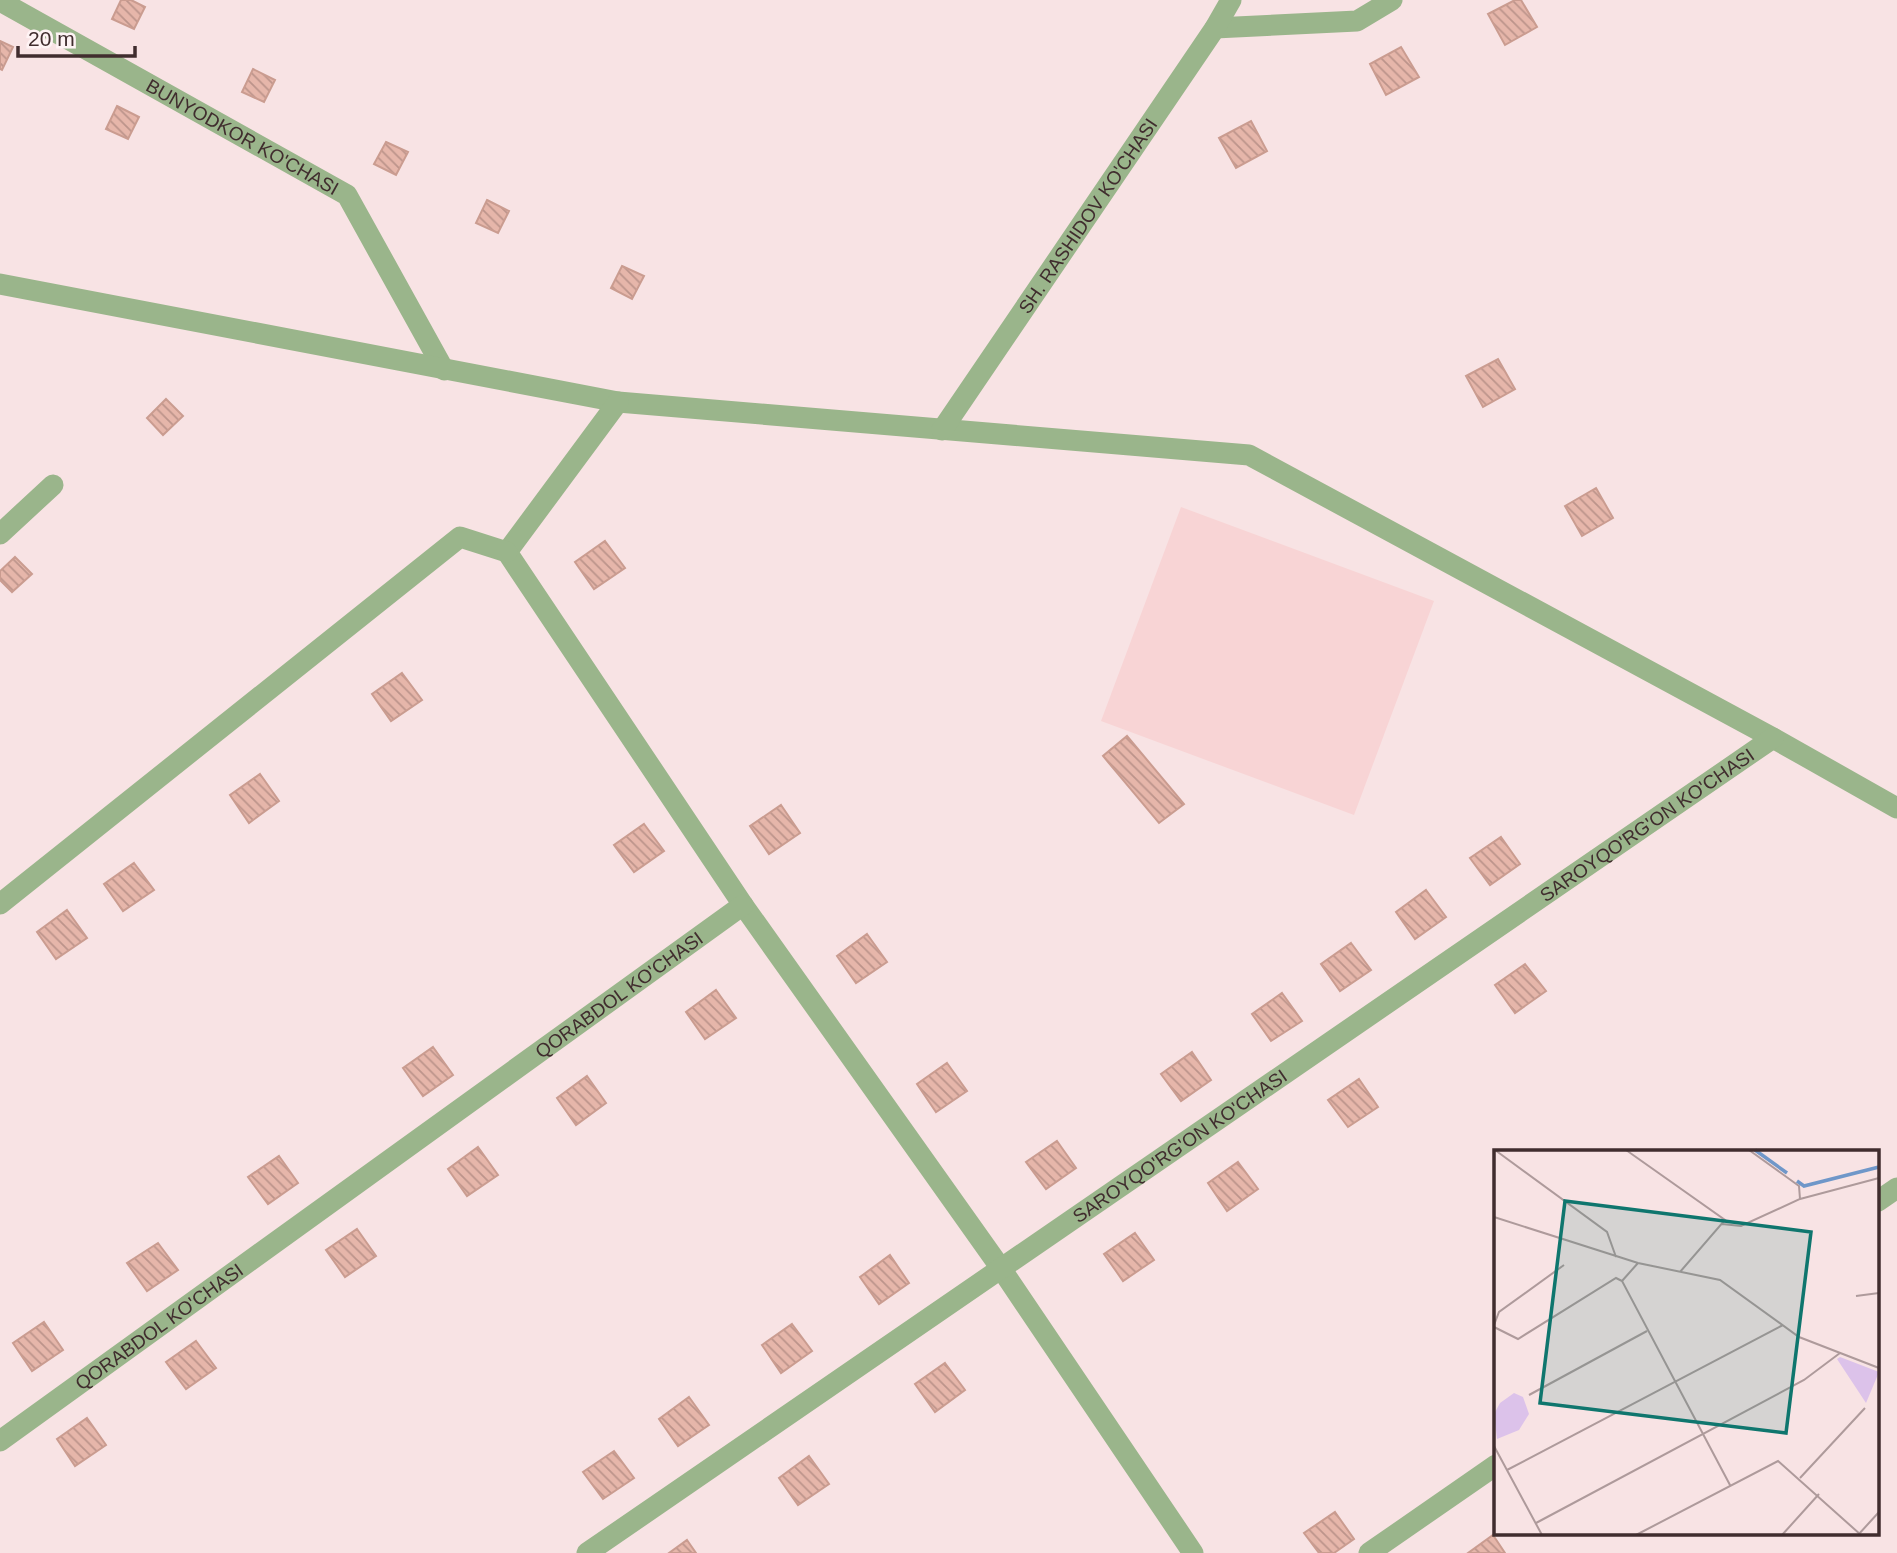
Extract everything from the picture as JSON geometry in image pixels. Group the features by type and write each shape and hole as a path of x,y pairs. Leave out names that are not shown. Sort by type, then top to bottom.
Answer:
{"street":[{"name":"SH. RASHIDOV KO'CHASI","path":"942,430 1231,0"},
{"path":"1214,28 1357,21 1392,0"},
{"name":"BUNYODKOR KO'CHASI","path":"0,1 347,195 444,370"},
{"path":"0,285 618,402 1249,455 1773,738 1897,808"},
{"path":"507,552 618,402"},
{"path":"0,534 53,485"},
{"path":"0,904 460,537 507,552 743,905 1000,1267 1194,1553"},
{"name":"SAROYQO'RG'ON KO'CHASI","path":"587,1553 1773,738"},
{"name":"QORABDOL KO'CHASI","path":"0,1441 743,905"},
{"path":"1880,1200 1897,1188"},
{"path":"1369,1553 1494,1466"}],"shaded area":[{"path":"1181,507 1434,601 1354,815 1101,721"}],"building":[{"path":"121,0 131,0 145,7 134,29 112,19"},
{"path":"1515,0 1521,0 1537,27 1505,45 1488,14"},
{"path":"0,41 13,47 2,70 0,69"},
{"path":"1401,47 1419,77 1386,95 1370,64"},
{"path":"253,69 275,80 264,102 242,92"},
{"path":"117,106 139,117 128,139 106,129"},
{"path":"1251,121 1267,151 1236,168 1219,138"},
{"path":"386,142 408,152 396,175 374,164"},
{"path":"487,200 509,211 498,233 476,223"},
{"path":"622,266 644,276 632,299 611,288"},
{"path":"1498,359 1515,389 1483,407 1466,376"},
{"path":"166,399 183,416 163,435 147,418"},
{"path":"1596,488 1613,518 1582,536 1565,506"},
{"path":"605,541 625,568 594,589 575,562"},
{"path":"15,557 32,574 12,592 0,580 0,571"},
{"path":"402,673 422,700 391,721 372,694"},
{"path":"1127,736 1184,804 1159,823 1103,756"},
{"path":"260,774 279,801 249,823 230,795"},
{"path":"781,805 800,833 769,854 750,826"},
{"path":"644,824 664,851 634,872 614,845"},
{"path":"1501,837 1520,864 1490,885 1470,858"},
{"path":"134,863 154,890 123,911 104,884"},
{"path":"1426,890 1446,917 1415,939 1396,912"},
{"path":"67,910 87,938 56,959 37,932"},
{"path":"867,934 887,962 856,983 837,956"},
{"path":"1351,943 1371,970 1340,991 1321,964"},
{"path":"1525,964 1546,991 1515,1013 1495,985"},
{"path":"716,990 736,1018 705,1039 686,1012"},
{"path":"1282,993 1302,1021 1271,1041 1252,1014"},
{"path":"433,1047 453,1075 423,1096 403,1068"},
{"path":"1192,1052 1211,1080 1181,1101 1161,1074"},
{"path":"947,1063 967,1091 936,1112 917,1084"},
{"path":"587,1076 606,1103 576,1125 557,1098"},
{"path":"1359,1079 1378,1107 1348,1127 1328,1100"},
{"path":"1057,1141 1076,1168 1046,1189 1026,1162"},
{"path":"478,1147 498,1175 467,1196 448,1169"},
{"path":"279,1156 298,1183 268,1204 248,1177"},
{"path":"1238,1162 1258,1189 1227,1211 1208,1183"},
{"path":"357,1229 376,1256 345,1277 326,1250"},
{"path":"1135,1233 1154,1260 1123,1281 1104,1254"},
{"path":"158,1243 178,1270 147,1291 127,1263"},
{"path":"890,1255 909,1283 879,1304 860,1277"},
{"path":"44,1322 63,1350 32,1371 13,1343"},
{"path":"792,1324 812,1351 781,1373 762,1345"},
{"path":"196,1341 216,1368 186,1389 166,1362"},
{"path":"945,1363 965,1390 935,1412 915,1384"},
{"path":"689,1397 709,1425 678,1446 659,1419"},
{"path":"87,1418 106,1445 75,1466 57,1439"},
{"path":"614,1451 634,1478 603,1499 583,1472"},
{"path":"809,1456 829,1484 798,1505 779,1478"},
{"path":"1335,1512 1354,1539 1334,1553 1319,1553 1304,1533"},
{"path":"1493,1535 1505,1553 1468,1553"},
{"path":"687,1540 696,1553 669,1553"}]}
